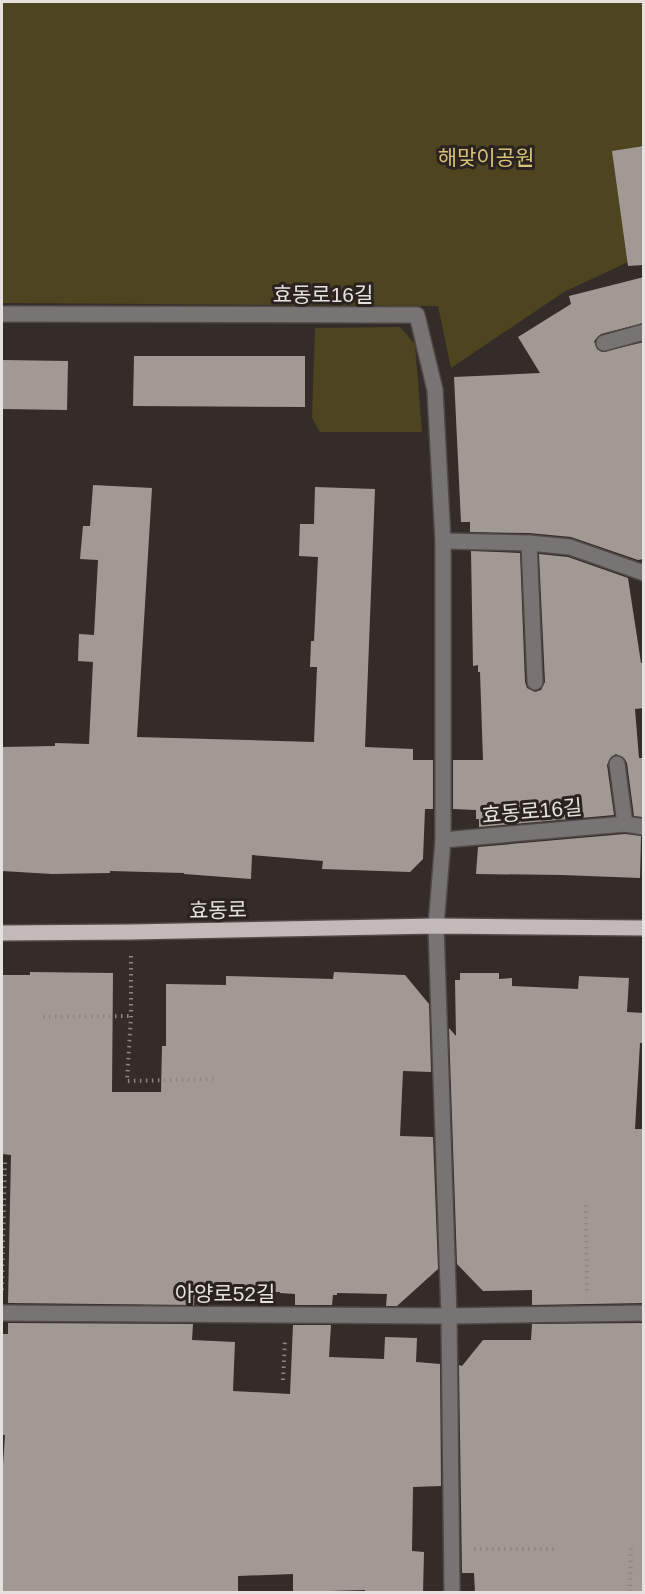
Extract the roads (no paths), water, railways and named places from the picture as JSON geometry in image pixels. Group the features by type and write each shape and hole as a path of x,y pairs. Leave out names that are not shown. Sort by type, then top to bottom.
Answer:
{"main road":[{"name":"효동로","path":"2,933 436,926 644,928"}],"street":[{"name":"효동로16길","path":"2,315 417,315 435,390 443,541 443,840 436,926"},
{"path":"604,342 644,332"},
{"path":"443,541 570,546 644,573"},
{"path":"529,543 536,682"},
{"path":"617,764 625,824"},
{"name":"효동로16길","path":"443,840 625,824 644,827"},
{"path":"436,926 449,1316 452,1593"},
{"name":"아양로52길","path":"2,1313 449,1316 644,1313"}],"park label":[{"name":"해맞이공원","path":"486,157"}]}
